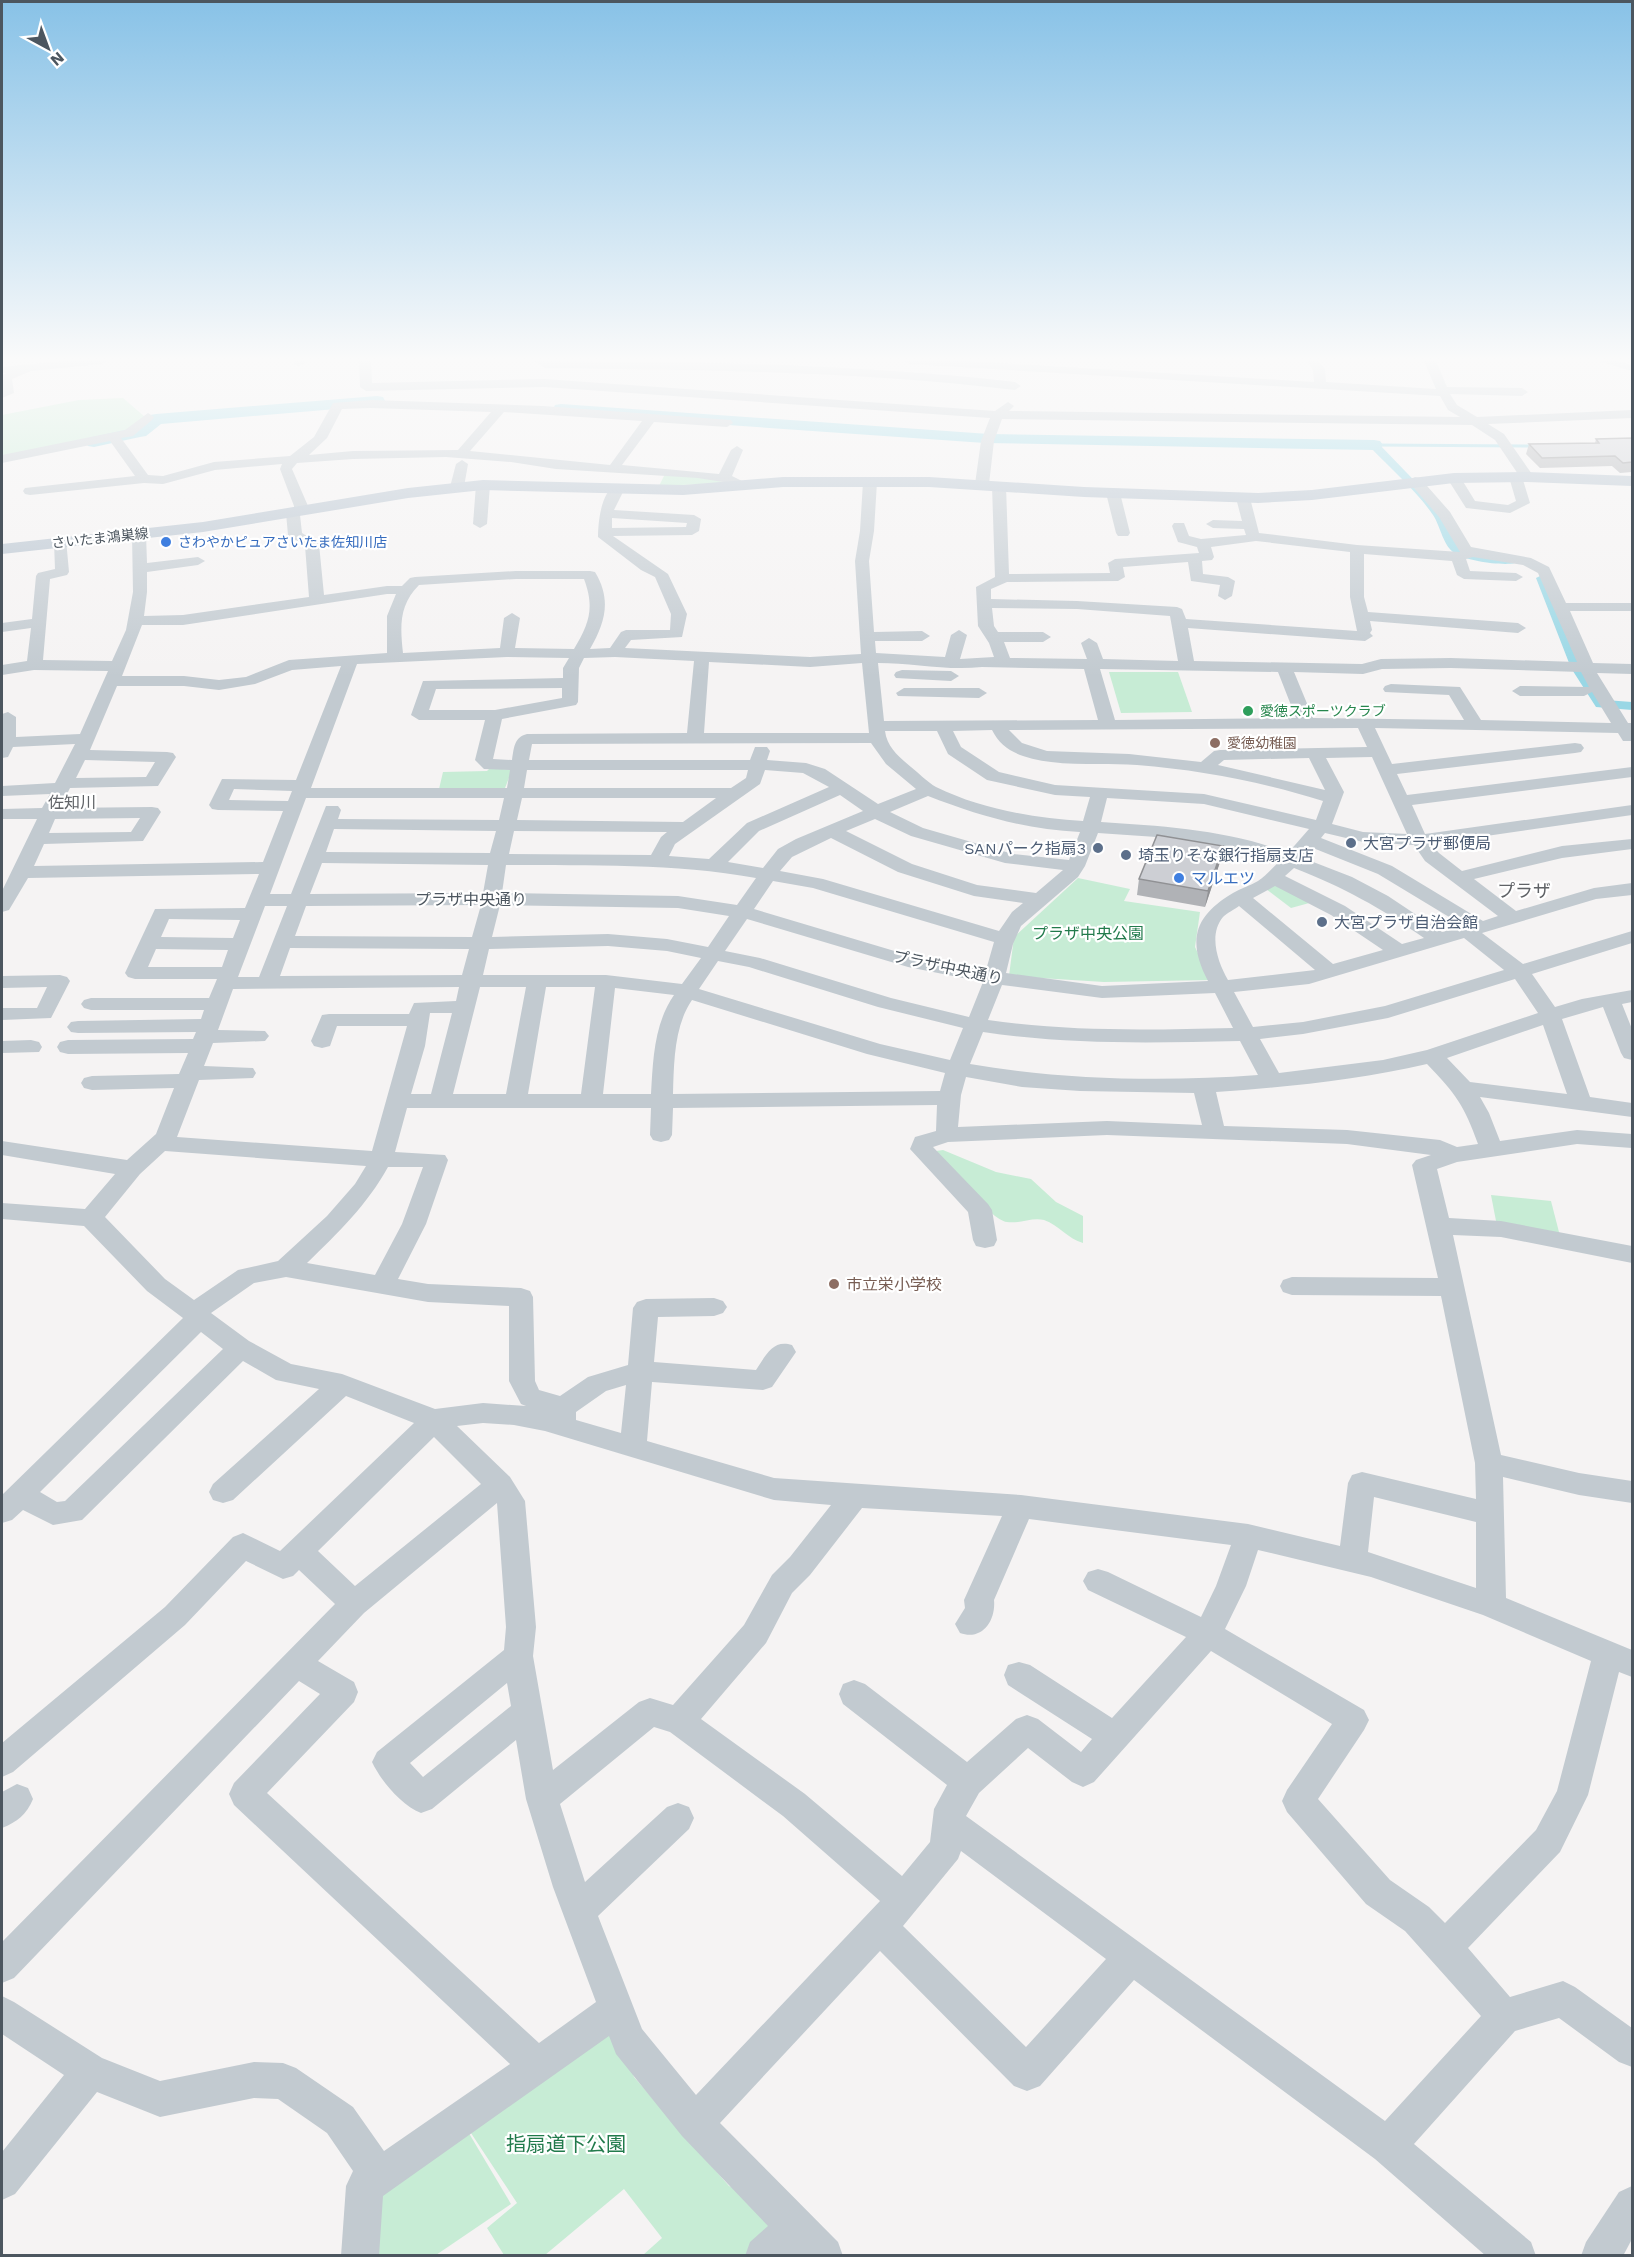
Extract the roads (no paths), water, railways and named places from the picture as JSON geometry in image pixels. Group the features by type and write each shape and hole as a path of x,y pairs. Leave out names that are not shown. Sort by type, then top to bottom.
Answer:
{"main road":[{"name":"さいたま鴻巣線","path":"2,548 139,534 483,485 683,490 743,485 870,482 991,485 1243,498 1297,496 1454,478 1522,477 1632,482"}],"street":[{"path":"135,466 144,479"},
{"path":"30,491 172,478 213,466"},
{"path":"288,466 286,469 301,506 297,512 295,535 312,544 317,601"},
{"path":"457,487 460,466"},
{"path":"584,466 724,478 743,485"},
{"path":"724,478 729,466"},
{"path":"990,466 1002,578"},
{"path":"1454,478 1471,505 1510,509 1523,503 1522,477 1516,466"},
{"path":"615,652 626,635 677,634 679,614 662,574 646,567 605,537 605,514 615,488 619,468"},
{"path":"1415,481 1445,515 1462,545 1464,575 1516,577"},
{"path":"870,482 867,531 862,561 867,637 878,732 892,760 928,790 985,812 1055,825 1154,831 1238,844 1292,860 1345,880 1381,900 1439,939"},
{"path":"480,524 483,485"},
{"path":"1113,493 1123,533"},
{"path":"1243,498 1253,537"},
{"path":"605,514 694,519 692,531 605,532"},
{"path":"1213,524 1253,537 1357,549 1526,561 1540,567 1546,573 1586,668 1620,727 1632,743"},
{"path":"1179,526 1183,539 1201,551"},
{"path":"3,901 22,872 49,812 83,747 134,630 141,568 139,534"},
{"path":"1003,662 986,626 983,587 1002,578 1118,577 1115,563 1201,551 1225,540 1253,537"},
{"path":"34,665 37,656 43,576 62,572 61,542"},
{"path":"2,670 34,665 219,685 249,681 289,665 507,652 580,654 615,652 810,662 900,658 951,662 1363,669 1368,651 1357,597 1357,549"},
{"path":"1201,551 1196,578 1228,580 1226,596"},
{"path":"141,568 198,561"},
{"path":"1060,562 1077,605"},
{"path":"394,657 392,618 398,600 415,581 516,575 590,575 595,588 598,616 595,627 571,668 570,702 495,716 419,715 429,684"},
{"path":"136,621 183,620 288,600 317,601 387,590 405,590"},
{"path":"984,603 1077,605 1305,632 1368,651 1382,664 1451,663 1632,669"},
{"path":"1050,604 1051,621"},
{"path":"1559,607 1632,607"},
{"path":"1361,611 1510,614"},
{"path":"1361,611 1518,628"},
{"path":"1178,617 1222,614"},
{"path":"1178,617 1187,666"},
{"path":"507,652 512,618"},
{"path":"2,627 39,622"},
{"path":"1305,632 1314,661 1308,669"},
{"path":"951,662 959,635"},
{"path":"867,637 922,636"},
{"path":"993,637 1043,637"},
{"path":"1089,643 1108,725"},
{"path":"1336,650 1339,669"},
{"path":"695,738 702,656"},
{"path":"424,657 416,684 570,683"},
{"path":"900,658 906,709"},
{"path":"91,1218 132,1169 166,1137 268,868 300,795 351,660"},
{"path":"1569,667 1584,691 1620,727"},
{"path":"1284,668 1307,724"},
{"path":"902,675 977,676"},
{"path":"1391,689 1454,690 1472,718 1473,724"},
{"path":"1520,691 1584,691"},
{"path":"440,1102 492,899 498,859 515,791 523,743 527,740 763,738 878,732 906,709 979,693"},
{"path":"906,709 943,726 1307,724 1412,721 1620,727"},
{"path":"495,716 484,760 490,765 760,765 806,768 842,788 876,812 917,832 977,851 1012,859 1076,866"},
{"path":"2,791 63,785 152,782 167,757 83,747 4,748 8,717"},
{"path":"1364,723 1419,840 1432,857 1512,917"},
{"path":"1146,794 1152,725"},
{"path":"943,726 954,750 993,776 1055,790 1204,799 1315,833 1385,870 1439,902 1473,929 1520,972 1550,1015 1580,1101"},
{"path":"999,726 1001,735 1012,745 1030,753 1060,759 1096,758 1149,761 1204,768 1279,782 1333,798"},
{"path":"1563,726 1592,777"},
{"path":"658,861 667,841 754,780 760,765 763,738"},
{"path":"1387,770 1575,748"},
{"path":"1204,768 1220,755 1378,752"},
{"path":"1272,1082 1209,964 1205,934 1215,914 1240,897 1266,884 1292,860 1315,833 1335,792 1315,754"},
{"path":"1402,801 1632,772"},
{"path":"714,865 753,827 842,788"},
{"path":"661,1135 664,1051 676,1008 685,991 784,853 830,830 928,790"},
{"path":"300,795 339,792 515,791 737,793"},
{"path":"268,981 339,792"},
{"path":"947,1135 945,1114 958,1069 994,978 1004,939 1015,921 1071,873 1076,866 1100,792"},
{"path":"1315,833 1419,840 1632,810"},
{"path":"2,814 152,812 137,837 37,839"},
{"path":"327,824 685,828"},
{"path":"830,830 905,868 974,890 1039,899"},
{"path":"1459,877 1562,852 1632,844"},
{"path":"315,857 658,861 714,865 816,883 1004,939"},
{"path":"22,872 268,868"},
{"path":"1273,878 1326,903 1362,924 1398,952"},
{"name":"プラザ中央通り","path":"149,943 162,914 254,907 298,899 678,902 742,912 915,963 994,978 1102,992 1222,987 1309,978 1594,894 1632,889"},
{"path":"1439,902 1477,891"},
{"path":"1240,897 1330,972"},
{"path":"284,942 481,943 609,940 667,945 753,962 885,1003 976,1025 1025,1032 1117,1037 1247,1034 1303,1028 1388,1012 1632,937"},
{"path":"240,944 149,943 135,974 268,981 606,981 685,991 875,1049 958,1069 1022,1080 1080,1084 1203,1085 1272,1082 1383,1067 1432,1056 1582,1005 1632,996"},
{"path":"2,982 60,981 44,1014 2,1014"},
{"path":"591,1101 606,981"},
{"path":"516,1102 537,982"},
{"path":"1610,1000 1632,1053"},
{"path":"91,1004 217,1004"},
{"path":"286,1268 357,1198 381,1159 414,1046 421,1007 465,1007"},
{"path":"322,1041 329,1020 419,1020"},
{"path":"78,1027 205,1036 258,1036"},
{"path":"68,1047 205,1036"},
{"path":"2,1047 31,1047"},
{"path":"1432,1056 1463,1088 1478,1113 1491,1148"},
{"path":"92,1083 245,1073"},
{"path":"1203,1085 1215,1133"},
{"path":"1463,1088 1580,1101 1632,1110"},
{"path":"398,1101 950,1098"},
{"path":"985,1240 980,1210 921,1149 923,1142 947,1135 1107,1128 1347,1137 1440,1148 1454,1155"},
{"path":"1491,1605 1489,1463 1453,1287 1424,1165 1454,1155 1491,1148 1577,1137 1632,1141"},
{"path":"160,1143 381,1159 437,1160 402,1253 382,1284"},
{"path":"2,1148 132,1169"},
{"path":"2,1211 91,1218 156,1285 240,1348 285,1373 342,1384 434,1420 500,1485 511,1501 521,1627 518,1656 542,1799 579,1911 629,2041 695,2123 824,2256"},
{"path":"1439,1226 1501,1229 1632,1254"},
{"path":"11,1503 196,1316 247,1276 286,1268 428,1293 521,1297 522,1382 530,1397 563,1417 633,1446 774,1489 1021,1506 1248,1536 1353,1561 1491,1605 1620,1659 1572,1794 1548,1841 1445,1948"},
{"path":"1292,1286 1453,1287"},
{"path":"633,1446 646,1308 714,1307"},
{"path":"11,1503 53,1514 72,1512 240,1348"},
{"path":"2,1762 175,1616 243,1545 283,1567 434,1420 456,1415 497,1411 563,1417 597,1384 640,1371 763,1380 783,1352"},
{"path":"223,1492 342,1384"},
{"path":"1489,1463 1579,1484 1632,1492"},
{"path":"1353,1561 1362,1483 1488,1513"},
{"path":"2,1966 354,1604 500,1485"},
{"path":"680,1721 755,1634 782,1584 800,1566 855,1496"},
{"path":"970,1624 980,1611 979,1600 1021,1506"},
{"path":"695,2123 904,1900 946,1848 950,1809 968,1782 1027,1729 1083,1772 1208,1634 1231,1586 1248,1536"},
{"path":"299,1551 354,1604"},
{"path":"1098,1581 1208,1634 1353,1720 1298,1801 1378,1892 1417,1919 1504,2016"},
{"path":"518,1656 388,1761 421,1798 527,1712"},
{"path":"297,1664 343,1692 245,1794 538,2066"},
{"path":"1019,1675 1115,1737"},
{"path":"854,1694 968,1782"},
{"path":"542,1799 650,1712 680,1721 794,1805 904,1900"},
{"path":"579,1911 678,1818"},
{"path":"948,1822 1388,2146 1517,2256"},
{"path":"880,1926 1027,2073 1131,1957"},
{"path":"1388,2146 1504,2016 1563,2000 1632,2049"},
{"path":"360,2256 366,2186 616,2009"},
{"path":"2,2014 90,2071 160,2099 254,2080 283,2081 340,2121 379,2176"},
{"path":"2,2181 90,2071"},
{"path":"1600,2256 1632,2205"},
{"path":"764,2256 796,2226"}],"waterway":[{"path":"1395,466 1429,502 1440,517 1454,547 1460,552 1472,556 1511,561"},
{"path":"1542,578 1577,668 1601,704 1632,706"}],"place":[{"name":"さわやかピュアさいたま佐知川店","path":"166,542"},
{"name":"愛徳スポーツクラブ","path":"1248,711"},
{"name":"愛徳幼稚園","path":"1215,743"},
{"name":"大宮プラザ郵便局","path":"1351,843"},
{"name":"SANパーク指扇3","path":"1098,848"},
{"name":"埼玉りそな銀行指扇支店","path":"1126,855"},
{"name":"マルエツ","path":"1179,878"},
{"name":"大宮プラザ自治会館","path":"1322,922"},
{"name":"市立栄小学校","path":"834,1284"}],"district":[{"name":"佐知川","path":"72,802"},
{"name":"プラザ","path":"1524,891"}],"park label":[{"name":"プラザ中央公園","path":"1088,933"},
{"name":"指扇道下公園","path":"566,2144"}]}
